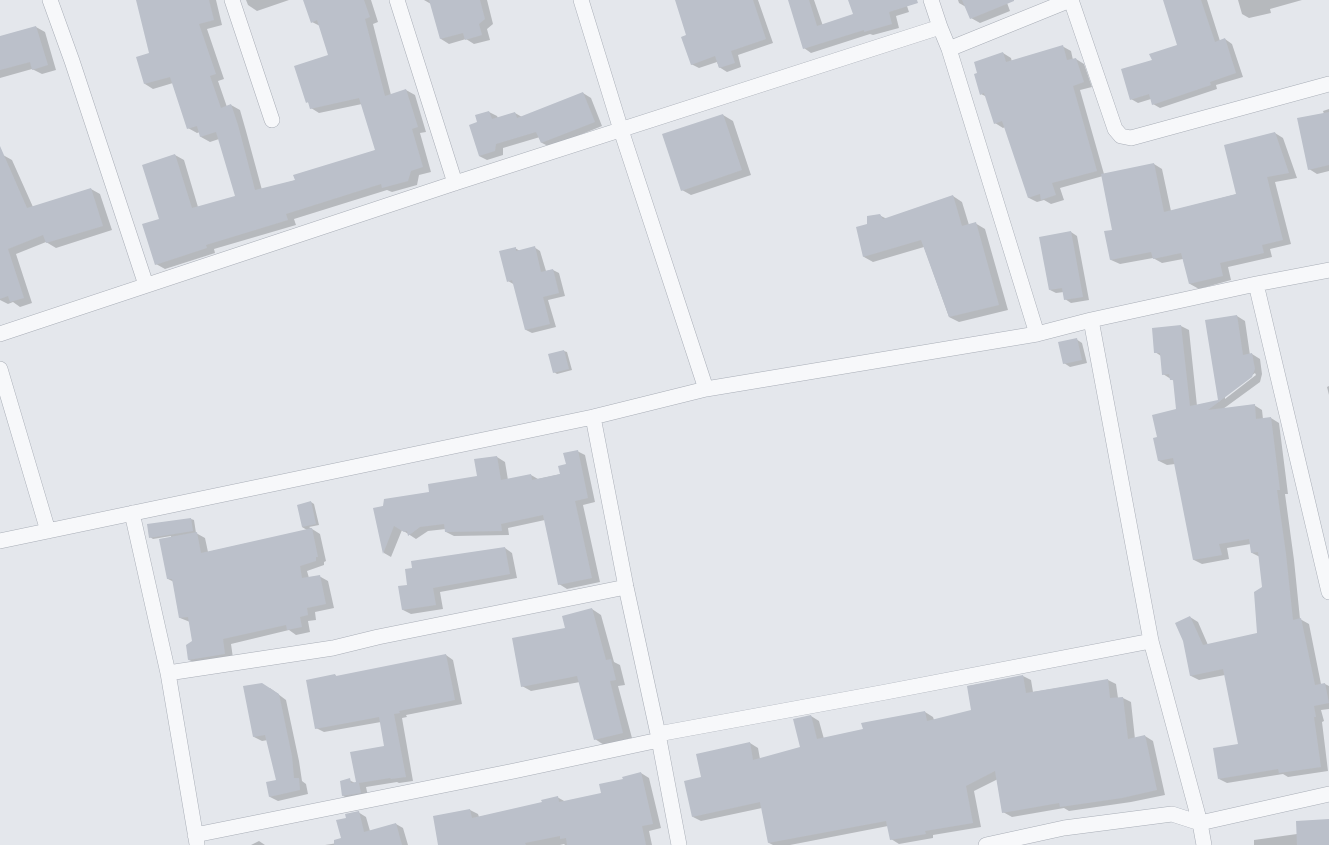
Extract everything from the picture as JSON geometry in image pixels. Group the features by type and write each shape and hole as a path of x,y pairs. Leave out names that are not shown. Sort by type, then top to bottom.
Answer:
{"street":[{"path":"50,0 72,61 146,285"},
{"path":"232,0 272,120"},
{"path":"397,0 455,183"},
{"path":"581,0 621,130 706,389"},
{"path":"931,0 949,49 1037,334"},
{"path":"949,49 1070,0 1115,129 1120,136 1131,138 1329,84"},
{"path":"0,334 455,183 940,27"},
{"path":"0,541 593,417 706,389 1037,334 1091,320 1256,284 1329,270"},
{"path":"1256,284 1329,592"},
{"path":"1091,320 1151,641 1200,823 1204,845"},
{"path":"0,369 48,531"},
{"path":"593,417 679,845"},
{"path":"132,513 168,673 196,840 499,774 658,737 1151,641"},
{"path":"168,673 333,648 378,637 626,587"},
{"path":"986,845 1028,841 1064,828 1172,814 1200,823 1329,794"}],"building":[{"path":"136,0 209,0 214,20 199,24 216,74 210,76 221,108 231,104 255,190 295,180 293,175 375,150 359,98 310,109 308,102 306,103 294,66 328,55 317,20 311,23 303,0 364,0 370,17 365,19 385,96 406,89 418,127 412,129 423,167 411,171 408,181 382,188 381,184 286,214 288,220 206,245 207,248 155,265 142,224 159,219 142,165 175,154 192,208 235,196 216,132 200,137 197,126 187,129 170,77 144,84 136,57 149,53"},
{"path":"429,0 480,0 485,19 479,24 482,35 465,40 463,33 440,39"},
{"path":"675,0 753,0 766,39 731,51 735,63 719,68 715,56 691,65 681,37 686,35"},
{"path":"788,0 809,0 817,26 853,14 848,0 917,0 918,3 889,12 892,24 864,32 864,30 803,49"},
{"path":"962,0 1014,0 1014,1 970,19"},
{"path":"1163,0 1201,0 1215,42 1225,38 1236,73 1210,82 1211,85 1152,105 1149,94 1130,100 1121,69 1152,60 1149,54 1177,45"},
{"path":"36,26 48,65 32,70 30,62 0,70 0,36"},
{"path":"1063,45 1067,60 1076,58 1084,82 1073,86 1097,171 1052,183 1056,195 1041,200 1040,194 1028,198 1002,121 994,124 984,93 980,95 974,74 977,73 974,62 1003,52 1006,62"},
{"path":"583,92 595,122 541,143 536,132 496,144 495,151 479,156 469,125 477,122 475,115 489,111 492,119 515,112 517,118"},
{"path":"1329,112 1329,165 1308,170 1297,118"},
{"path":"723,114 742,170 681,191 662,134"},
{"path":"1275,132 1289,173 1267,177 1283,240 1262,245 1264,253 1220,263 1223,276 1189,284 1181,253 1153,259 1151,252 1110,260 1104,231 1112,230 1101,174 1154,163 1164,212 1236,194 1224,145"},
{"path":"0,146 27,208 91,188 103,226 46,243 43,235 8,249 24,298 10,302 8,296 0,299"},
{"path":"953,195 962,226 976,222 999,305 949,317 921,240 863,257 856,227 867,224 867,216 880,214 883,219"},
{"path":"1071,231 1083,297 1064,300 1062,288 1049,290 1039,237"},
{"path":"535,246 541,272 553,269 559,293 543,297 550,324 525,330 512,280 507,282 499,251 516,247 516,251"},
{"path":"1237,315 1243,355 1252,353 1255,369 1252,377 1208,410 1255,404 1256,419 1271,417 1280,490 1277,490 1293,620 1301,618 1315,685 1325,683 1329,703 1314,706 1316,717 1314,717 1321,767 1279,773 1278,769 1218,779 1213,748 1238,744 1223,669 1190,676 1183,641 1175,623 1190,616 1203,645 1257,633 1254,592 1262,587 1258,552 1251,553 1249,539 1219,544 1222,555 1193,560 1173,458 1158,461 1153,438 1157,437 1152,415 1176,409 1173,380 1170,380 1169,374 1162,375 1160,353 1154,353 1152,328 1181,325 1190,406 1218,400 1205,320"},
{"path":"1077,338 1082,360 1063,364 1058,342"},
{"path":"564,350 569,369 553,373 548,354"},
{"path":"578,450 588,498 575,501 592,578 558,585 543,515 501,524 502,531 445,532 444,524 420,527 408,536 407,531 404,532 394,526 383,554 373,508 383,506 384,499 429,492 428,484 477,476 474,459 497,456 501,480 531,474 532,480 560,474 558,466 566,464 563,453"},
{"path":"311,501 316,524 302,527 297,505"},
{"path":"191,518 193,531 149,538 147,524"},
{"path":"312,528 318,557 316,557 316,561 300,566 302,578 320,575 326,604 307,608 308,615 300,617 302,627 287,630 286,625 223,639 225,654 188,660 186,645 192,641 188,617 179,618 172,579 167,579 159,539 197,532 201,553"},
{"path":"505,547 510,574 433,588 436,605 402,610 398,586 407,585 405,569 412,568 411,561"},
{"path":"592,608 606,660 611,659 616,680 610,681 623,733 594,740 577,676 521,687 512,638 565,628 562,616"},
{"path":"446,654 455,700 399,711 400,713 394,714 406,777 359,783 361,793 342,796 340,781 350,778 351,783 356,782 350,752 384,746 379,717 315,729 306,680 335,674 336,676"},
{"path":"1023,675 1026,693 1108,679 1110,698 1123,697 1128,739 1145,735 1157,790 1122,798 1060,807 1059,803 1002,813 995,771 966,786 973,823 925,831 926,834 890,840 886,821 768,843 760,802 692,817 684,781 701,777 696,754 750,742 753,760 800,747 793,719 811,715 817,739 863,729 861,723 925,711 927,721 971,710 967,686"},
{"path":"262,683 279,694 292,756 294,778 299,778 300,790 269,797 266,782 276,780 265,735 253,737 243,686"},
{"path":"641,772 653,824 642,826 646,845 567,845 566,838 560,839 560,836 525,843 526,845 438,845 433,816 470,809 472,818 542,802 541,800 558,796 559,802 601,793 599,784 623,779 622,777"},
{"path":"359,811 364,832 396,823 402,845 334,845 334,840 341,838 336,820 346,818 345,814"},
{"path":"1329,819 1329,845 1297,845 1296,821"}]}
